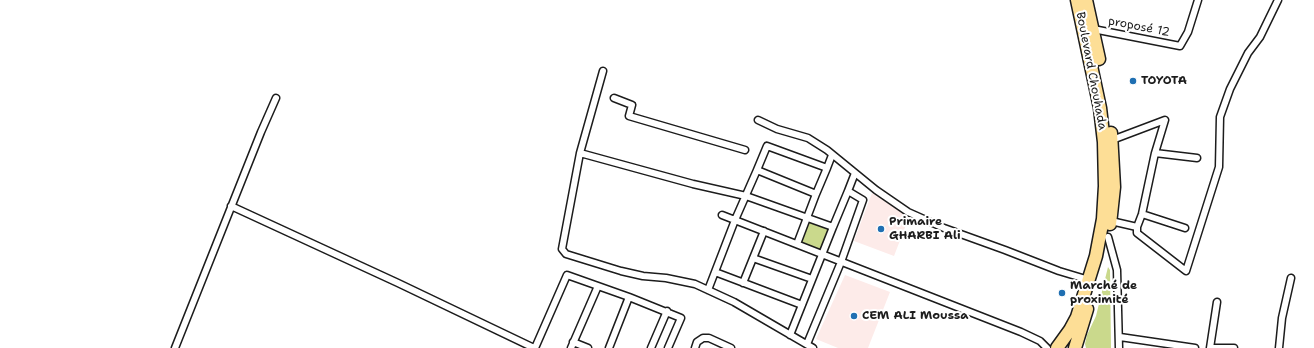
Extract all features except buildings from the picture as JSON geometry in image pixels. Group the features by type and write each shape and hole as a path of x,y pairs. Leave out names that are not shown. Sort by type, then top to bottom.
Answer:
{"highway":[{"name":"Boulevard Chouhada","path":"1057,348 1077,317 1089,280 1096,256 1103,219 1105,186 1104,142 1100,108 1077,0"},
{"path":"1075,348 1104,258 1111,221 1114,187 1112,140 1093,30 1086,0"},
{"path":"1057,348 1065,346 1069,348"}],"street":[{"name":"proposé 12","path":"1093,30 1180,46 1188,32 1198,0"},
{"path":"1112,140 1165,120 1142,214 1137,227 1137,232 1186,271 1219,167 1220,117 1230,89 1248,53 1260,37 1278,0"},
{"path":"603,71 580,153 562,249 566,254 621,271 695,284 734,302 813,348"},
{"path":"175,348 231,206 276,98"},
{"path":"614,98 632,105 630,116 745,150"},
{"path":"758,120 777,129 808,138 876,190 908,212 944,228 1089,280"},
{"path":"708,290 735,220 767,146 827,168"},
{"path":"580,153 693,184 746,196 833,227"},
{"path":"1156,153 1197,158"},
{"path":"797,244 832,155"},
{"path":"757,170 816,194"},
{"path":"790,335 855,173"},
{"path":"807,344 841,262 863,200 848,191"},
{"path":"231,206 534,348 567,275 629,297 681,318 668,348"},
{"path":"1142,214 1185,228"},
{"path":"722,215 1030,335 1040,341 1047,348"},
{"path":"1111,221 1137,227"},
{"path":"743,283 764,231"},
{"path":"1108,237 1117,270 1120,337 1119,348"},
{"path":"752,258 812,279"},
{"path":"715,272 802,305"},
{"path":"1279,348 1282,318 1291,278"},
{"path":"588,348 572,345 598,286"},
{"path":"609,348 629,297"},
{"path":"1217,302 1211,348 1234,348"},
{"path":"651,348 666,311"},
{"path":"1120,337 1195,348"},
{"path":"695,348 697,342 702,338 709,338 731,348"}],"shaded area":[{"name":"Primaire GHARBI Ali","path":"872,193 909,217 894,256 854,241"},
{"name":"CEM ALI Moussa","path":"845,275 890,292 868,348 838,348 816,339"}],"green space":[{"path":"808,220 831,228 821,252 798,243"},
{"path":"1108,267 1110,270 1111,348 1086,348 1085,344 1087,335 1096,316"}],"place":[{"name":"TOYOTA","path":"1133,81"},
{"name":"Primaire GHARBI Ali","path":"881,229"},
{"name":"Marché de proximité","path":"1062,293"},
{"name":"CEM ALI Moussa","path":"854,316"}]}
